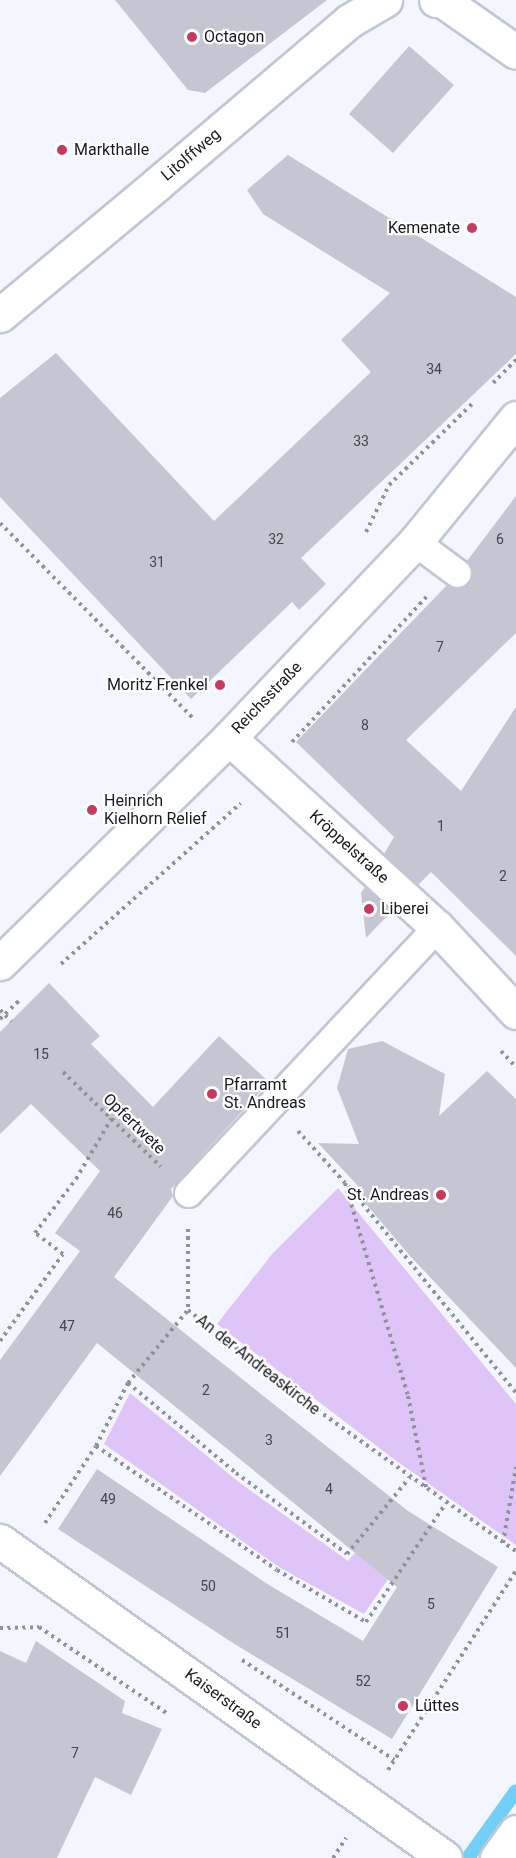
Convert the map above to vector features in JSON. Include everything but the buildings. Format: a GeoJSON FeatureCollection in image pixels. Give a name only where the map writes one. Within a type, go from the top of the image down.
{"type":"FeatureCollection","features":[{"type":"Feature","properties":{"kind":"street","name":"Litolffweg"},"geometry":{"type":"LineString","coordinates":[[0,315],[349,21],[385,0]]}},
{"type":"Feature","properties":{"kind":"street"},"geometry":{"type":"LineString","coordinates":[[436,0],[442,0],[516,52]]}},
{"type":"Feature","properties":{"kind":"street","name":"Reichsstraße"},"geometry":{"type":"LineString","coordinates":[[0,963],[229,738],[415,542],[516,418]]}},
{"type":"Feature","properties":{"kind":"street","name":"Kröppelstraße"},"geometry":{"type":"LineString","coordinates":[[229,738],[437,927],[516,1012]]}},
{"type":"Feature","properties":{"kind":"street","name":"Kaiserstraße"},"geometry":{"type":"LineString","coordinates":[[11,1549],[445,1858]]}},
{"type":"Feature","properties":{"kind":"street"},"geometry":{"type":"LineString","coordinates":[[497,1858],[516,1832]]}},
{"type":"Feature","properties":{"kind":"lane"},"geometry":{"type":"LineString","coordinates":[[415,542],[453,570]]}},
{"type":"Feature","properties":{"kind":"lane"},"geometry":{"type":"LineString","coordinates":[[188,1193],[437,927]]}},
{"type":"Feature","properties":{"kind":"path"},"geometry":{"type":"LineString","coordinates":[[490,385],[516,360]]}},
{"type":"Feature","properties":{"kind":"path"},"geometry":{"type":"LineString","coordinates":[[363,538],[388,485],[482,393]]}},
{"type":"Feature","properties":{"kind":"path"},"geometry":{"type":"LineString","coordinates":[[0,523],[192,717],[229,738]]}},
{"type":"Feature","properties":{"kind":"path"},"geometry":{"type":"LineString","coordinates":[[300,749],[291,741],[453,570]]}},
{"type":"Feature","properties":{"kind":"path"},"geometry":{"type":"LineString","coordinates":[[192,717],[200,709]]}},
{"type":"Feature","properties":{"kind":"path"},"geometry":{"type":"LineString","coordinates":[[56,968],[247,798]]}},
{"type":"Feature","properties":{"kind":"path"},"geometry":{"type":"LineString","coordinates":[[0,1019],[30,991]]}},
{"type":"Feature","properties":{"kind":"path"},"geometry":{"type":"LineString","coordinates":[[0,1010],[11,1021]]}},
{"type":"Feature","properties":{"kind":"path","name":"Opfertwete"},"geometry":{"type":"LineString","coordinates":[[63,1072],[188,1193]]}},
{"type":"Feature","properties":{"kind":"path"},"geometry":{"type":"LineString","coordinates":[[273,1104],[345,1183],[516,1394]]}},
{"type":"Feature","properties":{"kind":"path"},"geometry":{"type":"LineString","coordinates":[[0,1341],[63,1254],[35,1233],[76,1179],[112,1118]]}},
{"type":"Feature","properties":{"kind":"path"},"geometry":{"type":"LineString","coordinates":[[345,1183],[408,1395],[426,1488]]}},
{"type":"Feature","properties":{"kind":"path","name":"An der Andreaskirche"},"geometry":{"type":"LineString","coordinates":[[188,1193],[188,1310],[410,1478],[516,1551]]}},
{"type":"Feature","properties":{"kind":"path"},"geometry":{"type":"LineString","coordinates":[[11,1549],[96,1446],[128,1383],[188,1310]]}},
{"type":"Feature","properties":{"kind":"path"},"geometry":{"type":"LineString","coordinates":[[128,1383],[236,1473],[347,1554],[410,1478]]}},
{"type":"Feature","properties":{"kind":"path"},"geometry":{"type":"LineString","coordinates":[[96,1446],[277,1570],[366,1622],[446,1503]]}},
{"type":"Feature","properties":{"kind":"path"},"geometry":{"type":"LineString","coordinates":[[503,1543],[516,1467]]}},
{"type":"Feature","properties":{"kind":"path"},"geometry":{"type":"LineString","coordinates":[[367,1803],[516,1571]]}},
{"type":"Feature","properties":{"kind":"path"},"geometry":{"type":"LineString","coordinates":[[0,1628],[39,1627],[178,1721]]}},
{"type":"Feature","properties":{"kind":"path"},"geometry":{"type":"LineString","coordinates":[[333,1858],[348,1835],[338,1828]]}},
{"type":"Feature","properties":{"kind":"shaded area"},"geometry":{"type":"Polygon","coordinates":[[[338,1188],[516,1404],[516,1545],[395,1460],[217,1324],[273,1253],[338,1188]]]}},
{"type":"Feature","properties":{"kind":"shaded area"},"geometry":{"type":"Polygon","coordinates":[[[130,1393],[240,1483],[348,1561],[372,1533],[404,1556],[364,1614],[279,1567],[104,1444],[130,1393]]]}},
{"type":"Feature","properties":{"kind":"waterway"},"geometry":{"type":"LineString","coordinates":[[468,1858],[516,1791]]}},
{"type":"Feature","properties":{"kind":"place","name":"Octagon"},"geometry":{"type":"Point","coordinates":[192,37]}},
{"type":"Feature","properties":{"kind":"place","name":"Markthalle"},"geometry":{"type":"Point","coordinates":[62,150]}},
{"type":"Feature","properties":{"kind":"place","name":"Kemenate"},"geometry":{"type":"Point","coordinates":[472,228]}},
{"type":"Feature","properties":{"kind":"place","name":"Moritz Frenkel"},"geometry":{"type":"Point","coordinates":[220,685]}},
{"type":"Feature","properties":{"kind":"place","name":"Heinrich Kielhorn Relief"},"geometry":{"type":"Point","coordinates":[92,810]}},
{"type":"Feature","properties":{"kind":"place","name":"Liberei"},"geometry":{"type":"Point","coordinates":[369,909]}},
{"type":"Feature","properties":{"kind":"place","name":"Pfarramt St. Andreas"},"geometry":{"type":"Point","coordinates":[212,1094]}},
{"type":"Feature","properties":{"kind":"place","name":"St. Andreas"},"geometry":{"type":"Point","coordinates":[441,1195]}},
{"type":"Feature","properties":{"kind":"place","name":"Lüttes"},"geometry":{"type":"Point","coordinates":[403,1706]}}]}
